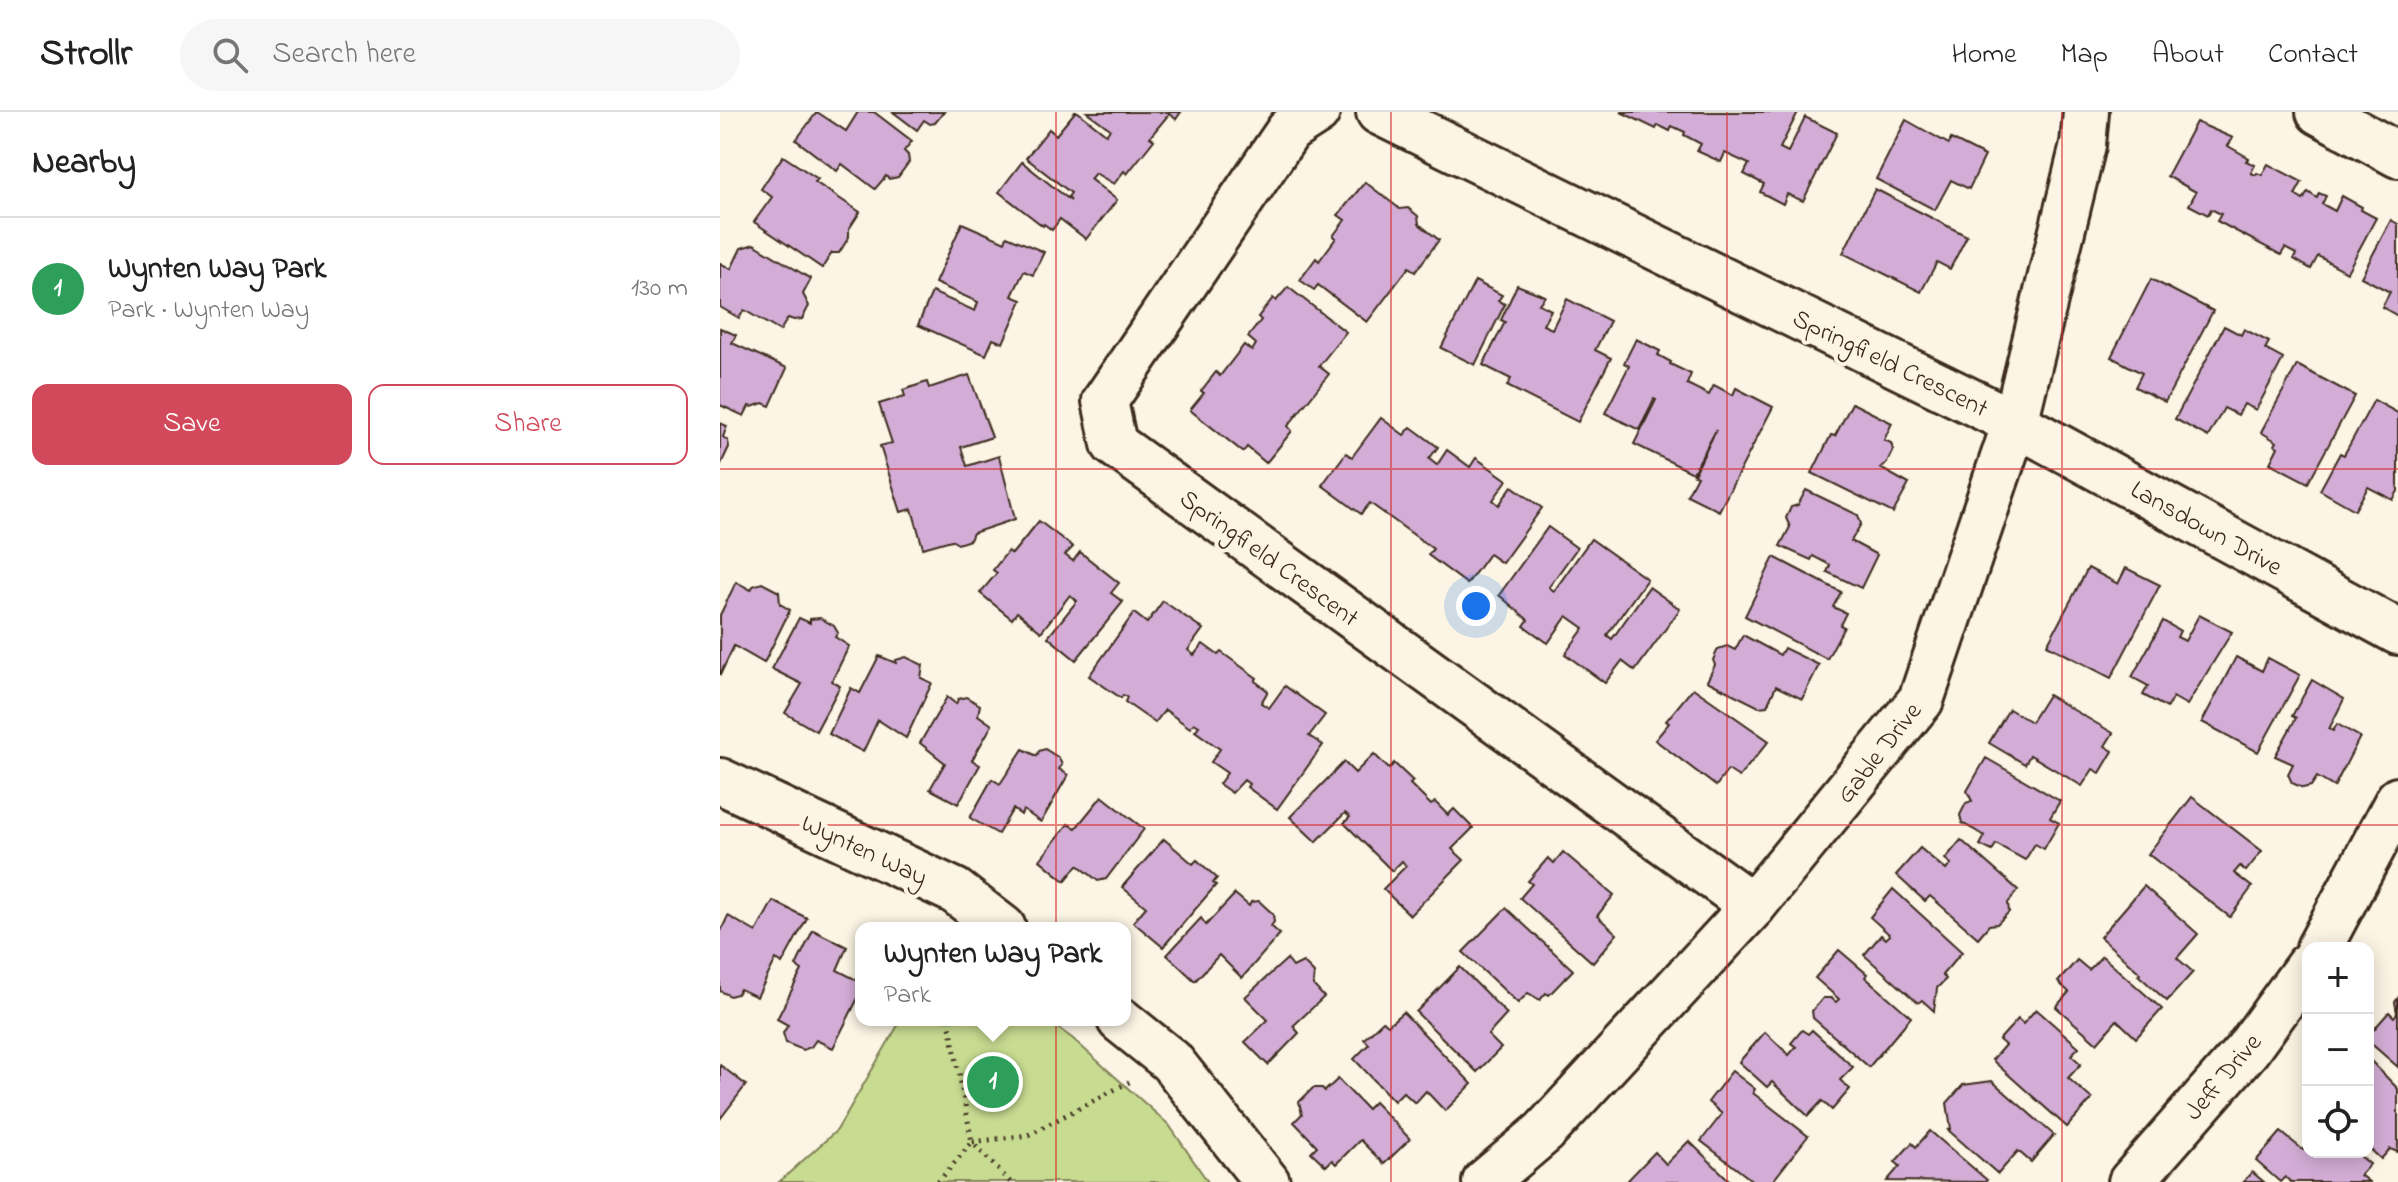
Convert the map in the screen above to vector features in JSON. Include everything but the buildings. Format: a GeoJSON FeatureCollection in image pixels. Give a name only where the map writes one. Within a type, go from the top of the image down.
{"type":"FeatureCollection","features":[{"type":"Feature","properties":{"kind":"street","name":"Springfield Crescent"},"geometry":{"type":"LineString","coordinates":[[1317,112],[1289,130],[1105,401],[1114,444],[1753,906]]}},
{"type":"Feature","properties":{"kind":"street","name":"Springfield Crescent"},"geometry":{"type":"LineString","coordinates":[[1379,112],[2015,423]]}},
{"type":"Feature","properties":{"kind":"street","name":"Gable Drive"},"geometry":{"type":"LineString","coordinates":[[1485,1182],[1544,1132],[1753,906],[1921,700],[2015,423],[2083,145],[2086,112]]}},
{"type":"Feature","properties":{"kind":"street"},"geometry":{"type":"LineString","coordinates":[[2319,112],[2398,155]]}},
{"type":"Feature","properties":{"kind":"street","name":"Lansdown Drive"},"geometry":{"type":"LineString","coordinates":[[2015,423],[2398,632]]}},
{"type":"Feature","properties":{"kind":"street","name":"Wynten Way"},"geometry":{"type":"LineString","coordinates":[[721,784],[955,891],[995,922]]}},
{"type":"Feature","properties":{"kind":"street"},"geometry":{"type":"LineString","coordinates":[[2322,942],[2398,800]]}},
{"type":"Feature","properties":{"kind":"street","name":"Jeff Drive"},"geometry":{"type":"LineString","coordinates":[[2131,1182],[2247,1050],[2302,974]]}},
{"type":"Feature","properties":{"kind":"street"},"geometry":{"type":"LineString","coordinates":[[1127,1026],[1171,1061],[1267,1182]]}},
{"type":"Feature","properties":{"kind":"path"},"geometry":{"type":"LineString","coordinates":[[950,1026],[972,1142],[1010,1182]]}},
{"type":"Feature","properties":{"kind":"path"},"geometry":{"type":"LineString","coordinates":[[938,1182],[972,1142],[1028,1135],[1171,1061]]}},
{"type":"Feature","properties":{"kind":"green space"},"geometry":{"type":"Polygon","coordinates":[[[898,1026],[1055,1026],[1169,1125],[1208,1182],[779,1182],[837,1130],[898,1026]]]}},
{"type":"Feature","properties":{"kind":"place","name":"Wynten Way Park"},"geometry":{"type":"Point","coordinates":[993,1082]}}]}
